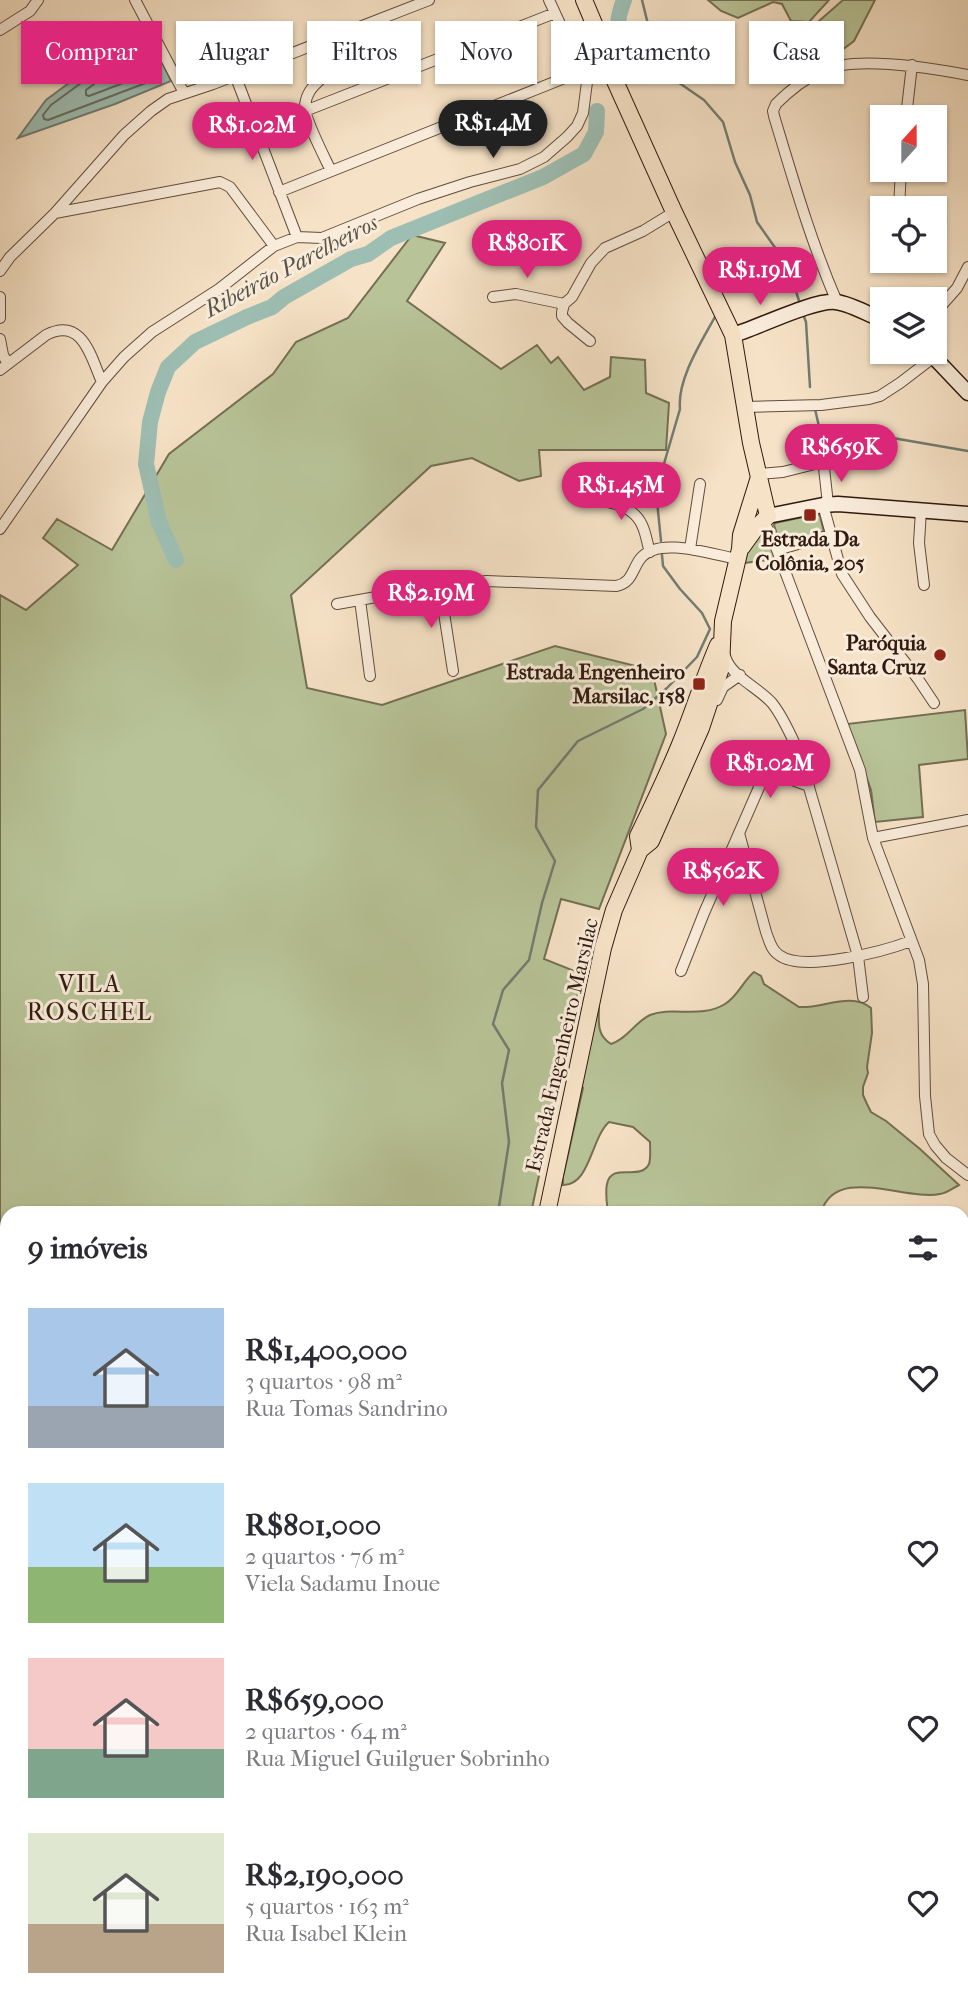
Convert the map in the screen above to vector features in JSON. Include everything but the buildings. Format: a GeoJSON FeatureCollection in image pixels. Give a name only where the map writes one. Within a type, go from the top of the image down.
{"type":"FeatureCollection","features":[{"type":"Feature","properties":{"kind":"main road"},"geometry":{"type":"LineString","coordinates":[[574,0],[583,21]]}},
{"type":"Feature","properties":{"kind":"main road"},"geometry":{"type":"LineString","coordinates":[[584,0],[593,21]]}},
{"type":"Feature","properties":{"kind":"main road"},"geometry":{"type":"LineString","coordinates":[[617,84],[733,335],[766,519],[825,505],[968,514]]}},
{"type":"Feature","properties":{"kind":"main road"},"geometry":{"type":"LineString","coordinates":[[733,335],[829,302],[837,302],[870,315]]}},
{"type":"Feature","properties":{"kind":"main road"},"geometry":{"type":"LineString","coordinates":[[940,364],[968,393]]}},
{"type":"Feature","properties":{"kind":"main road","name":"Estrada Engenheiro Marsilac"},"geometry":{"type":"LineString","coordinates":[[548,1206],[603,948],[614,910],[638,854],[651,841],[701,728],[720,677],[723,621],[746,517],[758,479]]}},
{"type":"Feature","properties":{"kind":"main road","name":"Estrada Engenheiro Marsilac"},"geometry":{"type":"LineString","coordinates":[[738,554],[755,529],[766,519]]}},
{"type":"Feature","properties":{"kind":"street"},"geometry":{"type":"LineString","coordinates":[[0,30],[30,10],[38,0]]}},
{"type":"Feature","properties":{"kind":"street"},"geometry":{"type":"LineString","coordinates":[[135,0],[184,93]]}},
{"type":"Feature","properties":{"kind":"street"},"geometry":{"type":"LineString","coordinates":[[374,21],[429,0]]}},
{"type":"Feature","properties":{"kind":"street"},"geometry":{"type":"LineString","coordinates":[[549,0],[559,21]]}},
{"type":"Feature","properties":{"kind":"street"},"geometry":{"type":"LineString","coordinates":[[305,111],[555,13]]}},
{"type":"Feature","properties":{"kind":"street"},"geometry":{"type":"LineString","coordinates":[[837,302],[808,227],[774,116],[774,107],[779,100],[828,68],[850,65],[912,65],[968,75]]}},
{"type":"Feature","properties":{"kind":"street"},"geometry":{"type":"LineString","coordinates":[[907,105],[912,65]]}},
{"type":"Feature","properties":{"kind":"street"},"geometry":{"type":"LineString","coordinates":[[279,192],[551,83]]}},
{"type":"Feature","properties":{"kind":"street"},"geometry":{"type":"LineString","coordinates":[[0,271],[124,135],[150,111],[168,99],[210,84]]}},
{"type":"Feature","properties":{"kind":"street"},"geometry":{"type":"LineString","coordinates":[[238,84],[297,237]]}},
{"type":"Feature","properties":{"kind":"street"},"geometry":{"type":"LineString","coordinates":[[317,84],[308,96],[305,111],[331,171]]}},
{"type":"Feature","properties":{"kind":"street"},"geometry":{"type":"LineString","coordinates":[[0,529],[103,382],[124,357],[152,332],[219,289],[274,246],[297,237],[322,238],[418,199],[520,169],[544,157],[577,127],[586,101],[587,84]]}},
{"type":"Feature","properties":{"kind":"street"},"geometry":{"type":"LineString","coordinates":[[55,213],[220,182],[230,187],[274,246]]}},
{"type":"Feature","properties":{"kind":"street"},"geometry":{"type":"LineString","coordinates":[[590,341],[564,319],[562,312],[564,304],[572,297],[591,262],[605,248],[643,231],[674,212]]}},
{"type":"Feature","properties":{"kind":"street"},"geometry":{"type":"LineString","coordinates":[[947,299],[957,288],[968,267]]}},
{"type":"Feature","properties":{"kind":"street"},"geometry":{"type":"LineString","coordinates":[[493,297],[516,294],[564,304]]}},
{"type":"Feature","properties":{"kind":"street"},"geometry":{"type":"LineString","coordinates":[[0,297],[0,317]]}},
{"type":"Feature","properties":{"kind":"street"},"geometry":{"type":"LineString","coordinates":[[4,367],[46,335],[55,331],[70,332],[86,343],[103,382]]}},
{"type":"Feature","properties":{"kind":"street"},"geometry":{"type":"LineString","coordinates":[[0,339],[4,367]]}},
{"type":"Feature","properties":{"kind":"street"},"geometry":{"type":"LineString","coordinates":[[745,407],[821,405],[880,396],[921,364]]}},
{"type":"Feature","properties":{"kind":"street"},"geometry":{"type":"LineString","coordinates":[[758,479],[820,463],[824,468],[825,505],[830,535],[842,574],[933,703]]}},
{"type":"Feature","properties":{"kind":"street"},"geometry":{"type":"LineString","coordinates":[[691,549],[700,484]]}},
{"type":"Feature","properties":{"kind":"street"},"geometry":{"type":"LineString","coordinates":[[584,500],[616,503],[632,512],[642,523],[650,552]]}},
{"type":"Feature","properties":{"kind":"street"},"geometry":{"type":"LineString","coordinates":[[920,510],[919,543],[924,585]]}},
{"type":"Feature","properties":{"kind":"street"},"geometry":{"type":"LineString","coordinates":[[766,519],[860,771],[873,838],[919,960],[923,984],[925,1096],[929,1134],[934,1145],[946,1158],[968,1175]]}},
{"type":"Feature","properties":{"kind":"street"},"geometry":{"type":"LineString","coordinates":[[777,550],[830,535]]}},
{"type":"Feature","properties":{"kind":"street"},"geometry":{"type":"LineString","coordinates":[[337,604],[443,586],[502,580],[616,586],[629,580],[641,558],[663,548],[738,554]]}},
{"type":"Feature","properties":{"kind":"street"},"geometry":{"type":"LineString","coordinates":[[443,586],[444,613],[453,671]]}},
{"type":"Feature","properties":{"kind":"street"},"geometry":{"type":"LineString","coordinates":[[360,600],[370,676]]}},
{"type":"Feature","properties":{"kind":"street"},"geometry":{"type":"LineString","coordinates":[[720,677],[763,694],[786,725],[799,753],[858,957],[863,997]]}},
{"type":"Feature","properties":{"kind":"street"},"geometry":{"type":"LineString","coordinates":[[681,971],[761,782],[768,773],[781,774],[809,786]]}},
{"type":"Feature","properties":{"kind":"street"},"geometry":{"type":"LineString","coordinates":[[873,838],[968,820]]}},
{"type":"Feature","properties":{"kind":"street"},"geometry":{"type":"LineString","coordinates":[[739,833],[766,932],[775,953],[789,960],[802,961],[858,957],[911,941]]}},
{"type":"Feature","properties":{"kind":"green space"},"geometry":{"type":"Polygon","coordinates":[[[708,0],[829,0],[810,21],[791,21],[782,4],[773,2],[738,18],[721,11],[708,0]]]}},
{"type":"Feature","properties":{"kind":"green space"},"geometry":{"type":"Polygon","coordinates":[[[843,0],[875,0],[854,41],[844,48],[844,21],[819,21],[843,0]]]}},
{"type":"Feature","properties":{"kind":"green space"},"geometry":{"type":"Polygon","coordinates":[[[412,235],[445,243],[407,301],[501,369],[537,345],[551,363],[558,357],[584,390],[610,377],[611,357],[645,360],[646,393],[669,403],[666,450],[539,450],[541,476],[519,481],[472,458],[431,466],[291,595],[307,688],[382,705],[555,646],[652,670],[666,734],[599,909],[561,899],[544,959],[582,974],[532,1206],[0,1206],[0,595],[26,610],[78,565],[43,538],[57,519],[112,550],[169,454],[273,374],[296,342],[348,318],[412,235]]]}},
{"type":"Feature","properties":{"kind":"green space"},"geometry":{"type":"Polygon","coordinates":[[[817,514],[824,532],[780,544],[775,523],[817,514]]]}},
{"type":"Feature","properties":{"kind":"green space"},"geometry":{"type":"Polygon","coordinates":[[[765,528],[775,559],[744,563],[748,545],[765,528]]]}},
{"type":"Feature","properties":{"kind":"green space"},"geometry":{"type":"Polygon","coordinates":[[[965,710],[968,759],[919,765],[923,817],[875,822],[871,790],[847,724],[965,710]]]}},
{"type":"Feature","properties":{"kind":"green space"},"geometry":{"type":"Polygon","coordinates":[[[754,972],[761,976],[764,984],[799,1007],[855,1001],[871,1008],[872,1033],[868,1073],[863,1087],[867,1104],[871,1112],[920,1149],[959,1185],[943,1193],[925,1195],[856,1187],[841,1190],[829,1198],[825,1206],[607,1206],[606,1191],[610,1177],[620,1172],[645,1169],[649,1164],[650,1153],[650,1142],[633,1127],[609,1122],[598,1139],[585,1170],[572,1183],[563,1185],[583,1088],[579,1081],[593,1011],[599,1006],[601,1032],[611,1044],[650,1015],[706,1011],[725,1004],[754,972]]]}},
{"type":"Feature","properties":{"kind":"water"},"geometry":{"type":"Polygon","coordinates":[[[162,62],[171,81],[18,138],[46,100],[68,84],[162,84],[162,62]]]}},
{"type":"Feature","properties":{"kind":"waterway","name":"Ribeirão Parelheiros"},"geometry":{"type":"LineString","coordinates":[[619,21],[624,0]]}},
{"type":"Feature","properties":{"kind":"waterway"},"geometry":{"type":"LineString","coordinates":[[642,0],[659,69],[704,100],[723,122],[757,222],[788,266],[800,304]]}},
{"type":"Feature","properties":{"kind":"waterway","name":"Ribeirão Parelheiros"},"geometry":{"type":"LineString","coordinates":[[176,560],[159,522],[146,464],[150,422],[168,367],[195,342],[272,307],[284,297],[351,259],[368,254],[391,238],[543,177],[584,154],[596,132],[597,111]]}},
{"type":"Feature","properties":{"kind":"waterway"},"geometry":{"type":"LineString","coordinates":[[803,314],[806,322],[810,387]]}},
{"type":"Feature","properties":{"kind":"waterway"},"geometry":{"type":"LineString","coordinates":[[661,541],[656,491],[680,409],[686,373],[716,315]]}},
{"type":"Feature","properties":{"kind":"waterway"},"geometry":{"type":"LineString","coordinates":[[815,409],[823,444],[887,437],[968,451]]}},
{"type":"Feature","properties":{"kind":"waterway"},"geometry":{"type":"LineString","coordinates":[[499,1206],[509,1142],[502,1083],[509,1050],[493,1024],[503,990],[529,960],[555,861],[536,827],[538,790],[578,741],[643,709],[667,688],[697,657],[710,629],[702,613],[663,566],[662,555]]}},
{"type":"Feature","properties":{"kind":"place","name":"Estrada Da Colônia, 205"},"geometry":{"type":"Point","coordinates":[810,515]}},
{"type":"Feature","properties":{"kind":"place","name":"Paróquia Santa Cruz"},"geometry":{"type":"Point","coordinates":[940,655]}},
{"type":"Feature","properties":{"kind":"place","name":"Estrada Engenheiro Marsilac, 158"},"geometry":{"type":"Point","coordinates":[699,684]}},
{"type":"Feature","properties":{"kind":"district","name":"VILA ROSCHEL"},"geometry":{"type":"Point","coordinates":[90,998]}}]}
